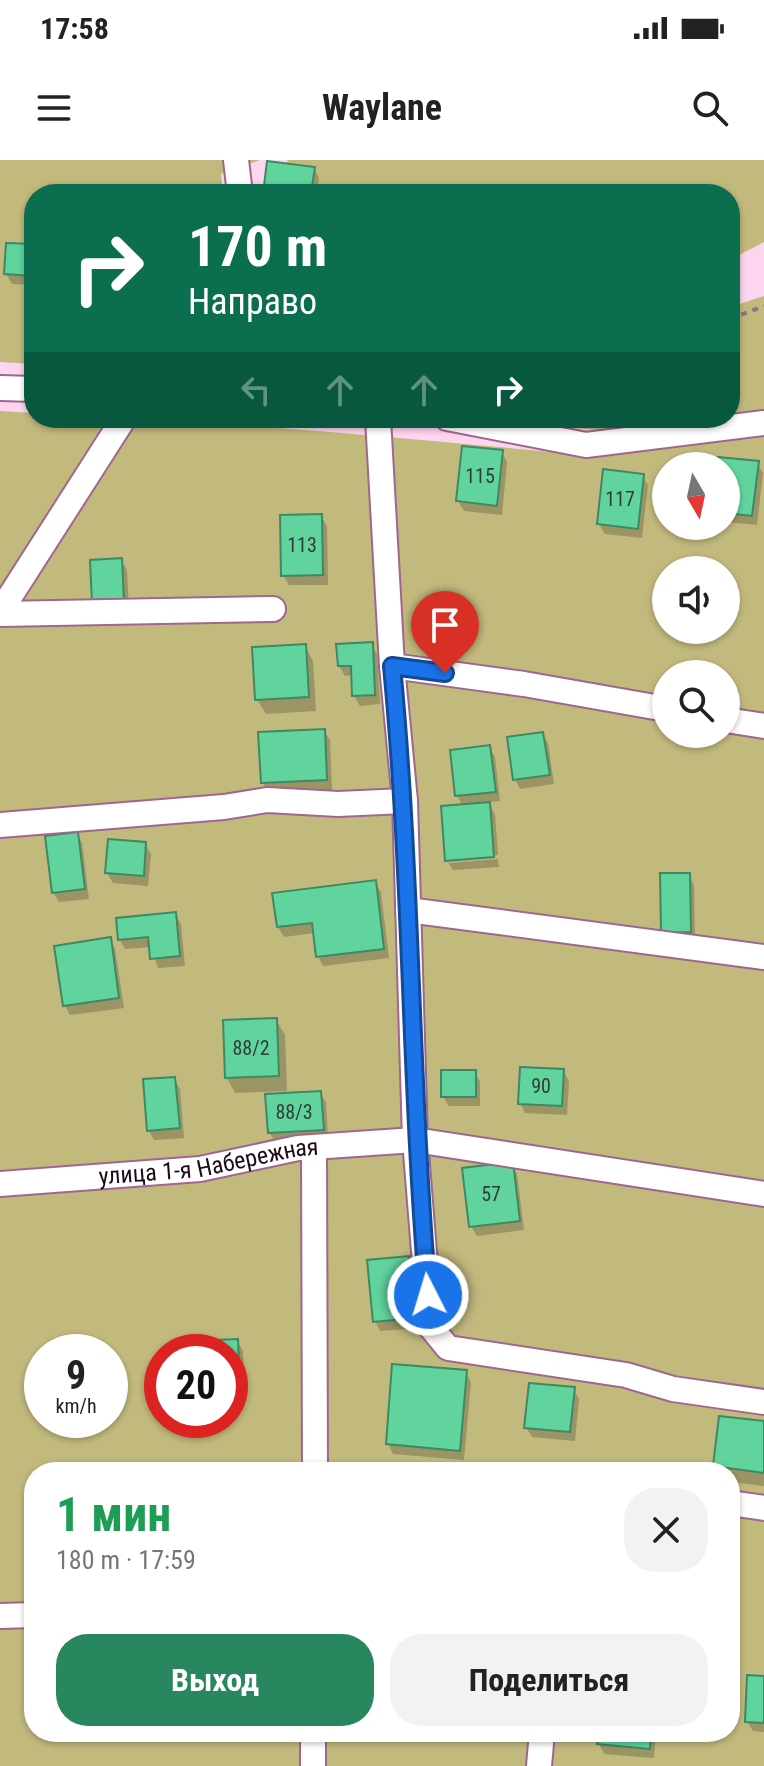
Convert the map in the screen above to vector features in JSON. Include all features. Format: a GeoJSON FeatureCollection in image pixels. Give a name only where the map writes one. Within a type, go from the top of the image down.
{"type":"FeatureCollection","features":[{"type":"Feature","properties":{"kind":"street"},"geometry":{"type":"LineString","coordinates":[[236,160],[239,184]]}},
{"type":"Feature","properties":{"kind":"street"},"geometry":{"type":"LineString","coordinates":[[0,388],[24,389]]}},
{"type":"Feature","properties":{"kind":"street"},"geometry":{"type":"LineString","coordinates":[[740,426],[764,423]]}},
{"type":"Feature","properties":{"kind":"street"},"geometry":{"type":"LineString","coordinates":[[0,613],[118,428]]}},
{"type":"Feature","properties":{"kind":"street"},"geometry":{"type":"LineString","coordinates":[[379,428],[392,666],[405,801],[415,1140],[430,1326],[448,1348],[626,1375],[673,1389],[764,1402]]}},
{"type":"Feature","properties":{"kind":"street"},"geometry":{"type":"LineString","coordinates":[[498,428],[586,445],[724,428]]}},
{"type":"Feature","properties":{"kind":"street"},"geometry":{"type":"LineString","coordinates":[[0,613],[273,609]]}},
{"type":"Feature","properties":{"kind":"street"},"geometry":{"type":"LineString","coordinates":[[392,666],[524,684],[652,707]]}},
{"type":"Feature","properties":{"kind":"street"},"geometry":{"type":"LineString","coordinates":[[740,722],[764,726]]}},
{"type":"Feature","properties":{"kind":"street"},"geometry":{"type":"LineString","coordinates":[[0,825],[224,807],[267,800],[338,804],[405,801]]}},
{"type":"Feature","properties":{"kind":"street"},"geometry":{"type":"LineString","coordinates":[[408,910],[764,957]]}},
{"type":"Feature","properties":{"kind":"street","name":"улица 1-я Набережная"},"geometry":{"type":"LineString","coordinates":[[0,1184],[200,1169],[298,1148],[348,1142],[415,1140],[764,1194]]}},
{"type":"Feature","properties":{"kind":"street"},"geometry":{"type":"LineString","coordinates":[[314,1148],[315,1462]]}},
{"type":"Feature","properties":{"kind":"street"},"geometry":{"type":"LineString","coordinates":[[740,1504],[764,1508]]}},
{"type":"Feature","properties":{"kind":"street"},"geometry":{"type":"LineString","coordinates":[[0,1616],[24,1615]]}},
{"type":"Feature","properties":{"kind":"street"},"geometry":{"type":"LineString","coordinates":[[313,1742],[313,1766]]}},
{"type":"Feature","properties":{"kind":"street"},"geometry":{"type":"LineString","coordinates":[[539,1766],[541,1742]]}},
{"type":"Feature","properties":{"kind":"path"},"geometry":{"type":"LineString","coordinates":[[740,315],[764,306]]}},
{"type":"Feature","properties":{"kind":"shaded area"},"geometry":{"type":"Polygon","coordinates":[[[0,160],[260,160],[221,174],[222,184],[24,184],[24,363],[0,362],[0,160]]]}},
{"type":"Feature","properties":{"kind":"shaded area"},"geometry":{"type":"Polygon","coordinates":[[[288,160],[764,160],[764,242],[740,255],[740,184],[275,184],[288,160]]]}},
{"type":"Feature","properties":{"kind":"shaded area"},"geometry":{"type":"Polygon","coordinates":[[[764,296],[764,1766],[0,1766],[0,411],[24,412],[24,428],[273,428],[563,453],[586,445],[657,435],[575,428],[740,428],[740,304],[764,296]]]}},
{"type":"Feature","properties":{"kind":"building"},"geometry":{"type":"Polygon","coordinates":[[[267,161],[315,167],[312,184],[264,184],[267,161]]]}},
{"type":"Feature","properties":{"kind":"building"},"geometry":{"type":"Polygon","coordinates":[[[6,243],[24,244],[24,275],[4,274],[6,243]]]}},
{"type":"Feature","properties":{"kind":"building"},"geometry":{"type":"Polygon","coordinates":[[[462,446],[503,450],[497,506],[456,501],[462,446]]]}},
{"type":"Feature","properties":{"kind":"building"},"geometry":{"type":"Polygon","coordinates":[[[740,459],[759,461],[752,516],[740,515],[740,459]]]}},
{"type":"Feature","properties":{"kind":"building"},"geometry":{"type":"Polygon","coordinates":[[[603,469],[644,474],[638,529],[597,524],[603,469]]]}},
{"type":"Feature","properties":{"kind":"building"},"geometry":{"type":"Polygon","coordinates":[[[322,514],[323,575],[281,576],[280,515],[322,514]]]}},
{"type":"Feature","properties":{"kind":"building"},"geometry":{"type":"Polygon","coordinates":[[[122,558],[124,601],[92,603],[90,560],[122,558]]]}},
{"type":"Feature","properties":{"kind":"building"},"geometry":{"type":"Polygon","coordinates":[[[373,642],[375,695],[352,696],[351,666],[338,666],[336,644],[373,642]]]}},
{"type":"Feature","properties":{"kind":"building"},"geometry":{"type":"Polygon","coordinates":[[[306,644],[309,697],[255,700],[252,647],[306,644]]]}},
{"type":"Feature","properties":{"kind":"building"},"geometry":{"type":"Polygon","coordinates":[[[325,729],[327,780],[261,783],[258,732],[325,729]]]}},
{"type":"Feature","properties":{"kind":"building"},"geometry":{"type":"Polygon","coordinates":[[[543,732],[550,775],[513,780],[507,737],[543,732]]]}},
{"type":"Feature","properties":{"kind":"building"},"geometry":{"type":"Polygon","coordinates":[[[490,745],[496,792],[455,796],[450,750],[490,745]]]}},
{"type":"Feature","properties":{"kind":"building"},"geometry":{"type":"Polygon","coordinates":[[[490,802],[494,857],[445,861],[441,806],[490,802]]]}},
{"type":"Feature","properties":{"kind":"building"},"geometry":{"type":"Polygon","coordinates":[[[78,832],[85,889],[52,893],[45,836],[78,832]]]}},
{"type":"Feature","properties":{"kind":"building"},"geometry":{"type":"Polygon","coordinates":[[[108,839],[146,842],[144,876],[105,873],[108,839]]]}},
{"type":"Feature","properties":{"kind":"building"},"geometry":{"type":"Polygon","coordinates":[[[660,873],[690,873],[691,932],[661,933],[660,873]]]}},
{"type":"Feature","properties":{"kind":"building"},"geometry":{"type":"Polygon","coordinates":[[[376,880],[384,949],[316,957],[312,923],[277,927],[272,893],[376,880]]]}},
{"type":"Feature","properties":{"kind":"building"},"geometry":{"type":"Polygon","coordinates":[[[176,912],[180,956],[150,959],[148,937],[118,940],[116,918],[176,912]]]}},
{"type":"Feature","properties":{"kind":"building"},"geometry":{"type":"Polygon","coordinates":[[[111,937],[119,998],[63,1006],[54,946],[111,937]]]}},
{"type":"Feature","properties":{"kind":"building"},"geometry":{"type":"Polygon","coordinates":[[[277,1018],[279,1076],[225,1078],[223,1020],[277,1018]]]}},
{"type":"Feature","properties":{"kind":"building"},"geometry":{"type":"Polygon","coordinates":[[[520,1067],[564,1069],[562,1106],[518,1104],[520,1067]]]}},
{"type":"Feature","properties":{"kind":"building"},"geometry":{"type":"Polygon","coordinates":[[[441,1070],[476,1070],[476,1097],[441,1097],[441,1070]]]}},
{"type":"Feature","properties":{"kind":"building"},"geometry":{"type":"Polygon","coordinates":[[[175,1077],[180,1128],[147,1131],[143,1079],[175,1077]]]}},
{"type":"Feature","properties":{"kind":"building"},"geometry":{"type":"Polygon","coordinates":[[[321,1091],[324,1130],[268,1133],[265,1094],[321,1091]]]}},
{"type":"Feature","properties":{"kind":"building"},"geometry":{"type":"Polygon","coordinates":[[[513,1162],[520,1221],[469,1227],[462,1168],[513,1162]]]}},
{"type":"Feature","properties":{"kind":"building"},"geometry":{"type":"Polygon","coordinates":[[[409,1256],[415,1318],[373,1322],[367,1260],[409,1256]]]}},
{"type":"Feature","properties":{"kind":"building"},"geometry":{"type":"Polygon","coordinates":[[[392,1364],[467,1370],[460,1451],[386,1444],[392,1364]]]}},
{"type":"Feature","properties":{"kind":"building"},"geometry":{"type":"Polygon","coordinates":[[[529,1383],[575,1387],[570,1432],[524,1428],[529,1383]]]}},
{"type":"Feature","properties":{"kind":"building"},"geometry":{"type":"Polygon","coordinates":[[[719,1416],[764,1421],[764,1473],[740,1470],[740,1462],[713,1462],[719,1416]]]}},
{"type":"Feature","properties":{"kind":"building"},"geometry":{"type":"Polygon","coordinates":[[[747,1675],[764,1676],[764,1723],[745,1722],[747,1675]]]}},
{"type":"Feature","properties":{"kind":"building"},"geometry":{"type":"Polygon","coordinates":[[[597,1742],[650,1742],[650,1749],[597,1742]]]}},
{"type":"Feature","properties":{"kind":"route"},"geometry":{"type":"LineString","coordinates":[[428,1295],[415,1140],[405,801],[392,666],[445,673]]}}]}
